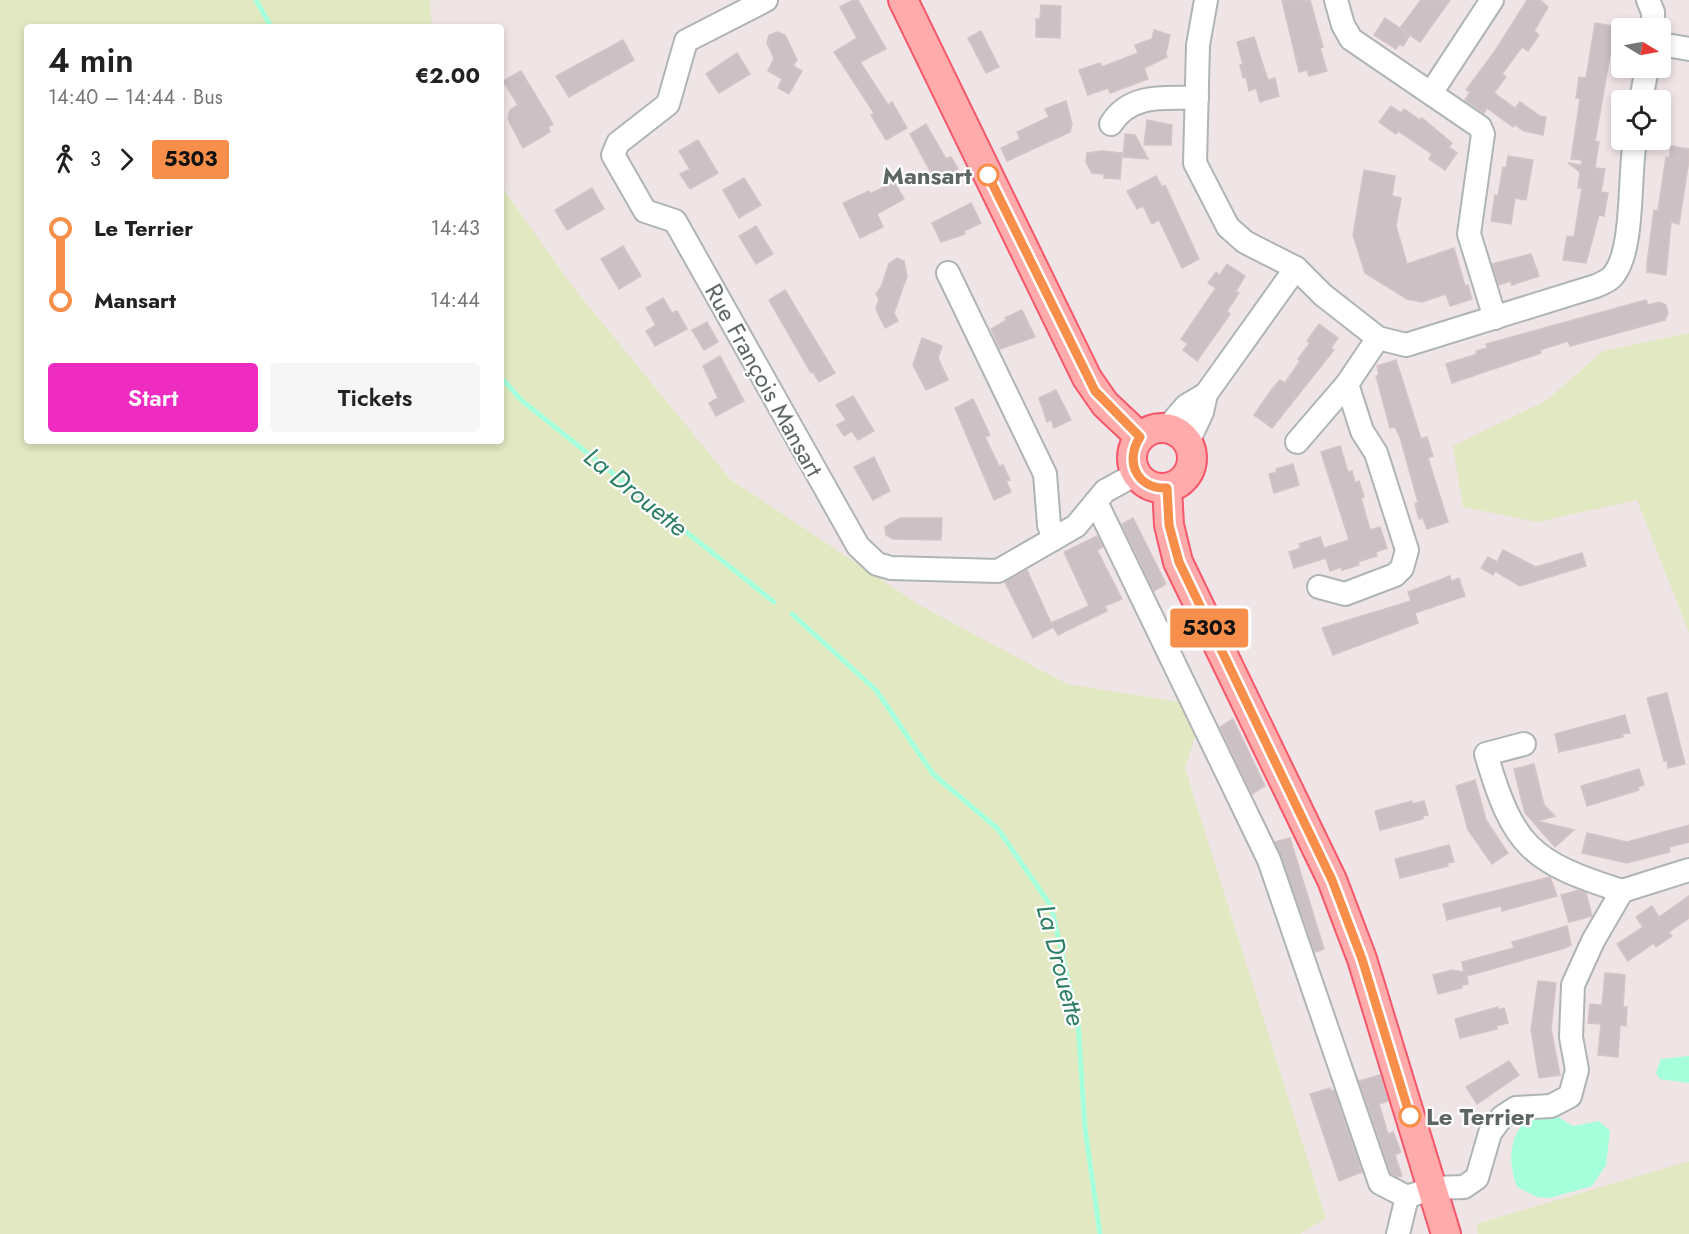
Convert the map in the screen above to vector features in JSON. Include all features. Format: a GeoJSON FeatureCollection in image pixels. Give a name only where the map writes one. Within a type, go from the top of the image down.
{"type":"FeatureCollection","features":[{"type":"Feature","properties":{"kind":"main road"},"geometry":{"type":"LineString","coordinates":[[903,0],[1087,378],[1105,404],[1140,437]]}},
{"type":"Feature","properties":{"kind":"main road"},"geometry":{"type":"LineString","coordinates":[[1148,431],[1178,435],[1192,451],[1190,471],[1185,479],[1167,488],[1150,486],[1137,474],[1132,455],[1140,437],[1148,431]]}},
{"type":"Feature","properties":{"kind":"main road"},"geometry":{"type":"LineString","coordinates":[[1167,488],[1169,525],[1179,562],[1332,880],[1362,959],[1420,1193],[1446,1234]]}},
{"type":"Feature","properties":{"kind":"street","name":"Rue François Mansart"},"geometry":{"type":"LineString","coordinates":[[766,0],[686,41],[668,104],[618,143],[613,155],[645,211],[675,221],[858,546],[877,564],[891,568],[999,571],[1076,526],[1105,491],[1137,474]]}},
{"type":"Feature","properties":{"kind":"street"},"geometry":{"type":"LineString","coordinates":[[1206,0],[1198,45],[1195,163],[1228,227],[1245,242],[1296,268],[1323,295],[1378,338],[1406,345],[1596,286],[1611,278],[1621,261],[1632,195],[1630,164],[1633,150]]}},
{"type":"Feature","properties":{"kind":"street"},"geometry":{"type":"LineString","coordinates":[[1336,0],[1343,25],[1351,39],[1480,127],[1483,134],[1469,234],[1495,318]]}},
{"type":"Feature","properties":{"kind":"street"},"geometry":{"type":"LineString","coordinates":[[1431,93],[1492,0]]}},
{"type":"Feature","properties":{"kind":"street"},"geometry":{"type":"LineString","coordinates":[[1648,0],[1653,18]]}},
{"type":"Feature","properties":{"kind":"street"},"geometry":{"type":"LineString","coordinates":[[1671,46],[1689,49]]}},
{"type":"Feature","properties":{"kind":"street"},"geometry":{"type":"LineString","coordinates":[[1111,124],[1120,109],[1155,97],[1197,98]]}},
{"type":"Feature","properties":{"kind":"street"},"geometry":{"type":"LineString","coordinates":[[1178,435],[1296,268]]}},
{"type":"Feature","properties":{"kind":"street"},"geometry":{"type":"LineString","coordinates":[[948,273],[1045,474],[1049,525],[1054,539]]}},
{"type":"Feature","properties":{"kind":"street"},"geometry":{"type":"LineString","coordinates":[[1297,442],[1347,384],[1378,338]]}},
{"type":"Feature","properties":{"kind":"street"},"geometry":{"type":"LineString","coordinates":[[1319,587],[1345,594],[1395,575],[1402,568],[1407,550],[1376,453],[1362,431],[1347,384]]}},
{"type":"Feature","properties":{"kind":"street"},"geometry":{"type":"LineString","coordinates":[[1096,502],[1269,860],[1380,1183],[1420,1193],[1464,1187],[1477,1178],[1490,1133],[1502,1117],[1516,1108],[1551,1106],[1570,1096],[1577,1070],[1571,1037],[1574,985],[1593,941],[1622,891]]}},
{"type":"Feature","properties":{"kind":"street"},"geometry":{"type":"LineString","coordinates":[[1524,744],[1486,754],[1507,818],[1523,842],[1550,862],[1579,877],[1622,891],[1689,870]]}},
{"type":"Feature","properties":{"kind":"street"},"geometry":{"type":"LineString","coordinates":[[1398,1234],[1420,1193]]}},
{"type":"Feature","properties":{"kind":"shaded area"},"geometry":{"type":"Polygon","coordinates":[[[0,0],[433,0],[430,2],[432,24],[24,24],[24,444],[504,444],[504,190],[573,287],[730,479],[921,606],[1067,684],[1205,706],[1185,768],[1326,1218],[1300,1234],[0,1234],[0,0]]]}},
{"type":"Feature","properties":{"kind":"shaded area"},"geometry":{"type":"Polygon","coordinates":[[[1689,333],[1689,633],[1637,500],[1537,522],[1463,507],[1453,446],[1547,400],[1603,351],[1689,333]]]}},
{"type":"Feature","properties":{"kind":"shaded area"},"geometry":{"type":"Polygon","coordinates":[[[1689,1056],[1689,1083],[1660,1079],[1656,1073],[1661,1059],[1689,1056]]]}},
{"type":"Feature","properties":{"kind":"shaded area"},"geometry":{"type":"Polygon","coordinates":[[[1531,1115],[1555,1115],[1573,1126],[1599,1121],[1610,1131],[1606,1165],[1592,1186],[1550,1198],[1537,1197],[1517,1187],[1512,1167],[1512,1148],[1518,1131],[1531,1115]]]}},
{"type":"Feature","properties":{"kind":"shaded area"},"geometry":{"type":"Polygon","coordinates":[[[1689,1161],[1689,1234],[1478,1234],[1476,1224],[1689,1161]]]}},
{"type":"Feature","properties":{"kind":"building"},"geometry":{"type":"Polygon","coordinates":[[[853,0],[858,0],[886,49],[860,62],[888,105],[892,102],[907,128],[886,140],[871,115],[874,113],[834,52],[857,38],[840,7],[853,0]]]}},
{"type":"Feature","properties":{"kind":"building"},"geometry":{"type":"Polygon","coordinates":[[[1282,0],[1310,0],[1327,71],[1309,76],[1307,70],[1299,72],[1282,0]]]}},
{"type":"Feature","properties":{"kind":"building"},"geometry":{"type":"Polygon","coordinates":[[[1421,0],[1450,0],[1420,42],[1400,28],[1421,0]]]}},
{"type":"Feature","properties":{"kind":"building"},"geometry":{"type":"Polygon","coordinates":[[[1527,0],[1540,0],[1548,7],[1534,31],[1539,35],[1528,51],[1522,47],[1502,74],[1506,77],[1494,93],[1515,108],[1520,102],[1540,116],[1546,117],[1543,135],[1524,131],[1515,125],[1513,127],[1487,108],[1484,113],[1465,100],[1470,92],[1466,90],[1495,51],[1527,0]]]}},
{"type":"Feature","properties":{"kind":"building"},"geometry":{"type":"Polygon","coordinates":[[[1041,5],[1061,6],[1060,38],[1036,37],[1036,19],[1040,19],[1041,5]]]}},
{"type":"Feature","properties":{"kind":"building"},"geometry":{"type":"Polygon","coordinates":[[[1385,18],[1410,35],[1403,46],[1399,44],[1396,49],[1374,35],[1385,18]]]}},
{"type":"Feature","properties":{"kind":"building"},"geometry":{"type":"Polygon","coordinates":[[[1595,23],[1611,26],[1611,50],[1595,141],[1599,142],[1595,168],[1605,169],[1601,192],[1608,193],[1604,216],[1599,215],[1586,263],[1563,260],[1567,236],[1574,237],[1582,188],[1578,188],[1580,172],[1568,163],[1581,165],[1582,160],[1571,159],[1580,99],[1576,98],[1579,77],[1586,78],[1595,23]]]}},
{"type":"Feature","properties":{"kind":"building"},"geometry":{"type":"Polygon","coordinates":[[[1154,30],[1170,35],[1167,57],[1144,68],[1148,79],[1110,93],[1108,88],[1088,95],[1079,70],[1100,63],[1102,67],[1138,53],[1135,45],[1152,39],[1154,30]]]}},
{"type":"Feature","properties":{"kind":"building"},"geometry":{"type":"Polygon","coordinates":[[[981,31],[999,67],[986,73],[968,38],[981,31]]]}},
{"type":"Feature","properties":{"kind":"building"},"geometry":{"type":"Polygon","coordinates":[[[777,32],[785,35],[797,60],[793,66],[802,71],[789,94],[778,88],[782,79],[768,71],[774,58],[767,43],[769,35],[777,32]]]}},
{"type":"Feature","properties":{"kind":"building"},"geometry":{"type":"Polygon","coordinates":[[[1254,37],[1268,80],[1275,78],[1279,96],[1260,102],[1256,88],[1249,91],[1246,77],[1243,78],[1240,65],[1243,64],[1237,42],[1254,37]]]}},
{"type":"Feature","properties":{"kind":"building"},"geometry":{"type":"Polygon","coordinates":[[[623,40],[634,60],[569,97],[556,76],[623,40]]]}},
{"type":"Feature","properties":{"kind":"building"},"geometry":{"type":"Polygon","coordinates":[[[737,53],[750,74],[719,93],[706,74],[737,53]]]}},
{"type":"Feature","properties":{"kind":"building"},"geometry":{"type":"Polygon","coordinates":[[[521,71],[553,124],[548,127],[550,132],[523,148],[508,119],[510,110],[518,105],[504,80],[521,71]]]}},
{"type":"Feature","properties":{"kind":"building"},"geometry":{"type":"Polygon","coordinates":[[[1066,101],[1072,124],[1070,132],[1007,161],[1001,148],[1020,139],[1017,132],[1049,117],[1045,109],[1066,101]]]}},
{"type":"Feature","properties":{"kind":"building"},"geometry":{"type":"Polygon","coordinates":[[[1391,106],[1401,113],[1404,109],[1420,120],[1422,118],[1452,143],[1449,147],[1457,153],[1445,170],[1429,159],[1432,154],[1398,131],[1396,134],[1379,122],[1391,106]]]}},
{"type":"Feature","properties":{"kind":"building"},"geometry":{"type":"Polygon","coordinates":[[[1147,120],[1172,125],[1171,145],[1144,145],[1147,120]]]}},
{"type":"Feature","properties":{"kind":"building"},"geometry":{"type":"Polygon","coordinates":[[[926,124],[946,159],[951,157],[958,169],[936,182],[910,134],[926,124]]]}},
{"type":"Feature","properties":{"kind":"building"},"geometry":{"type":"Polygon","coordinates":[[[1125,134],[1135,135],[1148,159],[1123,157],[1125,134]]]}},
{"type":"Feature","properties":{"kind":"building"},"geometry":{"type":"Polygon","coordinates":[[[698,140],[718,173],[690,189],[680,174],[690,169],[679,151],[698,140]]]}},
{"type":"Feature","properties":{"kind":"building"},"geometry":{"type":"Polygon","coordinates":[[[1671,146],[1689,149],[1679,224],[1671,222],[1666,275],[1647,272],[1647,263],[1654,210],[1658,211],[1666,157],[1669,158],[1671,146]]]}},
{"type":"Feature","properties":{"kind":"building"},"geometry":{"type":"Polygon","coordinates":[[[1102,151],[1122,153],[1120,179],[1104,178],[1104,174],[1092,173],[1086,162],[1087,153],[1102,151]]]}},
{"type":"Feature","properties":{"kind":"building"},"geometry":{"type":"Polygon","coordinates":[[[1508,156],[1533,160],[1526,200],[1515,198],[1511,224],[1491,221],[1495,195],[1498,196],[1503,167],[1506,168],[1508,156]]]}},
{"type":"Feature","properties":{"kind":"building"},"geometry":{"type":"Polygon","coordinates":[[[1364,170],[1395,176],[1392,196],[1401,198],[1396,226],[1407,264],[1454,248],[1465,286],[1468,285],[1472,299],[1450,306],[1446,294],[1422,302],[1407,299],[1365,273],[1353,235],[1364,170]]]}},
{"type":"Feature","properties":{"kind":"building"},"geometry":{"type":"Polygon","coordinates":[[[1156,176],[1162,187],[1165,185],[1199,259],[1182,268],[1159,220],[1152,224],[1143,206],[1137,209],[1127,191],[1156,176]]]}},
{"type":"Feature","properties":{"kind":"building"},"geometry":{"type":"Polygon","coordinates":[[[744,178],[761,205],[739,218],[723,190],[744,178]]]}},
{"type":"Feature","properties":{"kind":"building"},"geometry":{"type":"Polygon","coordinates":[[[894,182],[904,199],[877,214],[883,227],[860,238],[843,203],[869,191],[870,194],[894,182]]]}},
{"type":"Feature","properties":{"kind":"building"},"geometry":{"type":"Polygon","coordinates":[[[592,188],[604,209],[567,230],[555,210],[592,188]]]}},
{"type":"Feature","properties":{"kind":"building"},"geometry":{"type":"Polygon","coordinates":[[[971,203],[981,223],[964,231],[965,234],[941,242],[932,223],[971,203]]]}},
{"type":"Feature","properties":{"kind":"building"},"geometry":{"type":"Polygon","coordinates":[[[756,226],[773,254],[756,264],[739,236],[756,226]]]}},
{"type":"Feature","properties":{"kind":"building"},"geometry":{"type":"Polygon","coordinates":[[[623,246],[641,276],[619,289],[601,259],[623,246]]]}},
{"type":"Feature","properties":{"kind":"building"},"geometry":{"type":"Polygon","coordinates":[[[1531,254],[1539,276],[1512,285],[1510,281],[1499,285],[1492,264],[1531,254]]]}},
{"type":"Feature","properties":{"kind":"building"},"geometry":{"type":"Polygon","coordinates":[[[897,258],[904,261],[907,276],[894,313],[898,321],[885,328],[876,309],[879,299],[876,294],[881,287],[889,264],[897,258]]]}},
{"type":"Feature","properties":{"kind":"building"},"geometry":{"type":"Polygon","coordinates":[[[1227,264],[1245,276],[1236,291],[1239,293],[1227,311],[1230,314],[1197,361],[1183,350],[1188,344],[1181,339],[1216,288],[1208,283],[1216,272],[1220,275],[1227,264]]]}},
{"type":"Feature","properties":{"kind":"building"},"geometry":{"type":"Polygon","coordinates":[[[785,290],[835,373],[819,382],[813,372],[811,373],[769,300],[785,290]]]}},
{"type":"Feature","properties":{"kind":"building"},"geometry":{"type":"Polygon","coordinates":[[[663,298],[672,313],[677,311],[687,329],[655,346],[646,331],[656,325],[646,308],[663,298]]]}},
{"type":"Feature","properties":{"kind":"building"},"geometry":{"type":"Polygon","coordinates":[[[1646,300],[1648,305],[1659,302],[1666,305],[1668,313],[1665,320],[1570,346],[1568,341],[1540,350],[1541,353],[1452,383],[1446,364],[1477,354],[1476,351],[1487,348],[1486,344],[1646,300]]]}},
{"type":"Feature","properties":{"kind":"building"},"geometry":{"type":"Polygon","coordinates":[[[1022,310],[1035,337],[1000,349],[991,329],[1007,320],[1005,318],[1022,310]]]}},
{"type":"Feature","properties":{"kind":"building"},"geometry":{"type":"Polygon","coordinates":[[[707,322],[718,342],[704,350],[692,330],[707,322]]]}},
{"type":"Feature","properties":{"kind":"building"},"geometry":{"type":"Polygon","coordinates":[[[1319,324],[1338,338],[1331,348],[1334,350],[1272,428],[1254,415],[1280,380],[1285,383],[1300,361],[1298,359],[1310,343],[1307,341],[1319,324]]]}},
{"type":"Feature","properties":{"kind":"building"},"geometry":{"type":"Polygon","coordinates":[[[922,338],[942,346],[938,358],[948,380],[926,390],[913,365],[922,338]]]}},
{"type":"Feature","properties":{"kind":"building"},"geometry":{"type":"Polygon","coordinates":[[[720,356],[744,401],[716,416],[709,403],[718,398],[703,366],[720,356]]]}},
{"type":"Feature","properties":{"kind":"building"},"geometry":{"type":"Polygon","coordinates":[[[1396,360],[1421,439],[1427,437],[1433,456],[1428,458],[1448,522],[1427,529],[1423,518],[1419,519],[1415,504],[1418,502],[1400,437],[1395,427],[1390,428],[1376,376],[1379,375],[1377,366],[1396,360]]]}},
{"type":"Feature","properties":{"kind":"building"},"geometry":{"type":"Polygon","coordinates":[[[1056,390],[1071,420],[1054,428],[1051,420],[1047,422],[1039,398],[1056,390]]]}},
{"type":"Feature","properties":{"kind":"building"},"geometry":{"type":"Polygon","coordinates":[[[853,396],[874,431],[858,440],[852,431],[844,436],[837,425],[846,420],[836,405],[853,396]]]}},
{"type":"Feature","properties":{"kind":"building"},"geometry":{"type":"Polygon","coordinates":[[[973,399],[990,435],[985,437],[999,466],[1003,465],[1010,480],[1006,481],[1011,492],[994,500],[955,408],[973,399]]]}},
{"type":"Feature","properties":{"kind":"building"},"geometry":{"type":"Polygon","coordinates":[[[1340,446],[1348,472],[1352,471],[1355,483],[1359,481],[1370,530],[1380,527],[1387,548],[1376,552],[1377,556],[1358,562],[1359,565],[1342,570],[1341,567],[1330,571],[1326,558],[1294,568],[1289,552],[1301,548],[1299,544],[1320,537],[1324,548],[1349,540],[1321,452],[1340,446]]]}},
{"type":"Feature","properties":{"kind":"building"},"geometry":{"type":"Polygon","coordinates":[[[874,457],[890,491],[873,500],[854,467],[874,457]]]}},
{"type":"Feature","properties":{"kind":"building"},"geometry":{"type":"Polygon","coordinates":[[[1293,464],[1299,485],[1274,493],[1269,474],[1277,472],[1276,469],[1293,464]]]}},
{"type":"Feature","properties":{"kind":"building"},"geometry":{"type":"Polygon","coordinates":[[[900,518],[942,518],[941,540],[893,539],[886,535],[885,527],[900,518]]]}},
{"type":"Feature","properties":{"kind":"building"},"geometry":{"type":"Polygon","coordinates":[[[1133,518],[1166,584],[1154,591],[1122,524],[1133,518]]]}},
{"type":"Feature","properties":{"kind":"building"},"geometry":{"type":"Polygon","coordinates":[[[1097,536],[1103,547],[1097,550],[1122,599],[1105,606],[1107,611],[1058,635],[1053,627],[1033,638],[1005,582],[1027,570],[1051,623],[1089,606],[1064,552],[1097,536]]]}},
{"type":"Feature","properties":{"kind":"building"},"geometry":{"type":"Polygon","coordinates":[[[1503,550],[1536,567],[1582,553],[1586,566],[1520,586],[1495,571],[1493,575],[1481,568],[1488,557],[1497,562],[1503,550]]]}},
{"type":"Feature","properties":{"kind":"building"},"geometry":{"type":"Polygon","coordinates":[[[1450,576],[1451,581],[1459,578],[1465,596],[1415,613],[1418,623],[1333,655],[1322,628],[1411,601],[1408,592],[1450,576]]]}},
{"type":"Feature","properties":{"kind":"building"},"geometry":{"type":"Polygon","coordinates":[[[1667,693],[1685,764],[1668,768],[1667,761],[1664,761],[1647,698],[1667,693]]]}},
{"type":"Feature","properties":{"kind":"building"},"geometry":{"type":"Polygon","coordinates":[[[1625,715],[1630,733],[1622,734],[1623,737],[1559,752],[1555,734],[1625,715]]]}},
{"type":"Feature","properties":{"kind":"building"},"geometry":{"type":"Polygon","coordinates":[[[1233,719],[1265,786],[1252,794],[1220,727],[1233,719]]]}},
{"type":"Feature","properties":{"kind":"building"},"geometry":{"type":"Polygon","coordinates":[[[1534,764],[1544,805],[1555,816],[1537,821],[1574,830],[1555,847],[1525,813],[1520,794],[1514,769],[1534,764]]]}},
{"type":"Feature","properties":{"kind":"building"},"geometry":{"type":"Polygon","coordinates":[[[1639,769],[1644,785],[1638,787],[1639,790],[1587,806],[1581,786],[1639,769]]]}},
{"type":"Feature","properties":{"kind":"building"},"geometry":{"type":"Polygon","coordinates":[[[1475,780],[1486,820],[1508,853],[1492,864],[1468,830],[1456,786],[1475,780]]]}},
{"type":"Feature","properties":{"kind":"building"},"geometry":{"type":"Polygon","coordinates":[[[1412,801],[1412,804],[1424,801],[1428,815],[1423,816],[1423,819],[1380,830],[1375,811],[1412,801]]]}},
{"type":"Feature","properties":{"kind":"building"},"geometry":{"type":"Polygon","coordinates":[[[1689,825],[1689,842],[1669,847],[1670,852],[1627,863],[1582,853],[1587,833],[1627,842],[1689,825]]]}},
{"type":"Feature","properties":{"kind":"building"},"geometry":{"type":"Polygon","coordinates":[[[1290,838],[1324,949],[1315,952],[1275,842],[1290,838]]]}},
{"type":"Feature","properties":{"kind":"building"},"geometry":{"type":"Polygon","coordinates":[[[1449,845],[1454,862],[1447,863],[1448,866],[1400,878],[1395,859],[1449,845]]]}},
{"type":"Feature","properties":{"kind":"building"},"geometry":{"type":"Polygon","coordinates":[[[1550,877],[1557,896],[1502,911],[1501,906],[1447,920],[1443,904],[1550,877]]]}},
{"type":"Feature","properties":{"kind":"building"},"geometry":{"type":"Polygon","coordinates":[[[1579,890],[1586,893],[1592,916],[1569,922],[1561,895],[1579,890]]]}},
{"type":"Feature","properties":{"kind":"building"},"geometry":{"type":"Polygon","coordinates":[[[1689,896],[1689,918],[1669,932],[1672,936],[1656,947],[1654,943],[1628,961],[1617,944],[1643,927],[1636,917],[1652,906],[1659,917],[1689,896]]]}},
{"type":"Feature","properties":{"kind":"building"},"geometry":{"type":"Polygon","coordinates":[[[1567,926],[1571,945],[1467,976],[1468,984],[1462,985],[1462,988],[1438,994],[1433,975],[1452,970],[1464,972],[1462,962],[1514,948],[1512,942],[1567,926]]]}},
{"type":"Feature","properties":{"kind":"building"},"geometry":{"type":"Polygon","coordinates":[[[1605,973],[1625,975],[1623,1007],[1627,1007],[1626,1026],[1620,1025],[1618,1057],[1598,1055],[1601,1024],[1588,1023],[1590,1004],[1602,1005],[1605,973]]]}},
{"type":"Feature","properties":{"kind":"building"},"geometry":{"type":"Polygon","coordinates":[[[1538,981],[1556,983],[1551,1029],[1560,1075],[1539,1078],[1531,1030],[1538,981]]]}},
{"type":"Feature","properties":{"kind":"building"},"geometry":{"type":"Polygon","coordinates":[[[1498,1007],[1498,1010],[1504,1008],[1508,1023],[1496,1026],[1497,1029],[1460,1038],[1455,1019],[1498,1007]]]}},
{"type":"Feature","properties":{"kind":"building"},"geometry":{"type":"Polygon","coordinates":[[[1509,1061],[1519,1075],[1477,1104],[1466,1087],[1509,1061]]]}},
{"type":"Feature","properties":{"kind":"building"},"geometry":{"type":"Polygon","coordinates":[[[1380,1075],[1388,1101],[1379,1104],[1388,1134],[1393,1132],[1401,1152],[1395,1155],[1402,1176],[1398,1177],[1391,1174],[1359,1081],[1380,1075]]]}},
{"type":"Feature","properties":{"kind":"building"},"geometry":{"type":"Polygon","coordinates":[[[1330,1088],[1331,1091],[1334,1090],[1362,1172],[1339,1181],[1310,1094],[1330,1088]]]}},
{"type":"Feature","properties":{"kind":"waterway","name":"La Drouette"},"geometry":{"type":"LineString","coordinates":[[256,0],[269,24]]}},
{"type":"Feature","properties":{"kind":"waterway","name":"La Drouette"},"geometry":{"type":"LineString","coordinates":[[504,380],[521,400],[774,602]]}},
{"type":"Feature","properties":{"kind":"waterway","name":"La Drouette"},"geometry":{"type":"LineString","coordinates":[[792,614],[876,690],[933,774],[998,829],[1051,906],[1078,1022],[1085,1128],[1100,1234]]}},
{"type":"Feature","properties":{"kind":"bus line","name":"5303"},"geometry":{"type":"LineString","coordinates":[[988,175],[1087,378],[1105,404],[1140,437],[1134,446],[1132,455],[1137,474],[1150,486],[1167,488],[1169,525],[1179,562],[1245,705],[1332,880],[1362,959],[1410,1116]]}},
{"type":"Feature","properties":{"kind":"place","name":"Mansart"},"geometry":{"type":"Point","coordinates":[988,175]}},
{"type":"Feature","properties":{"kind":"place","name":"Le Terrier"},"geometry":{"type":"Point","coordinates":[1410,1116]}}]}
